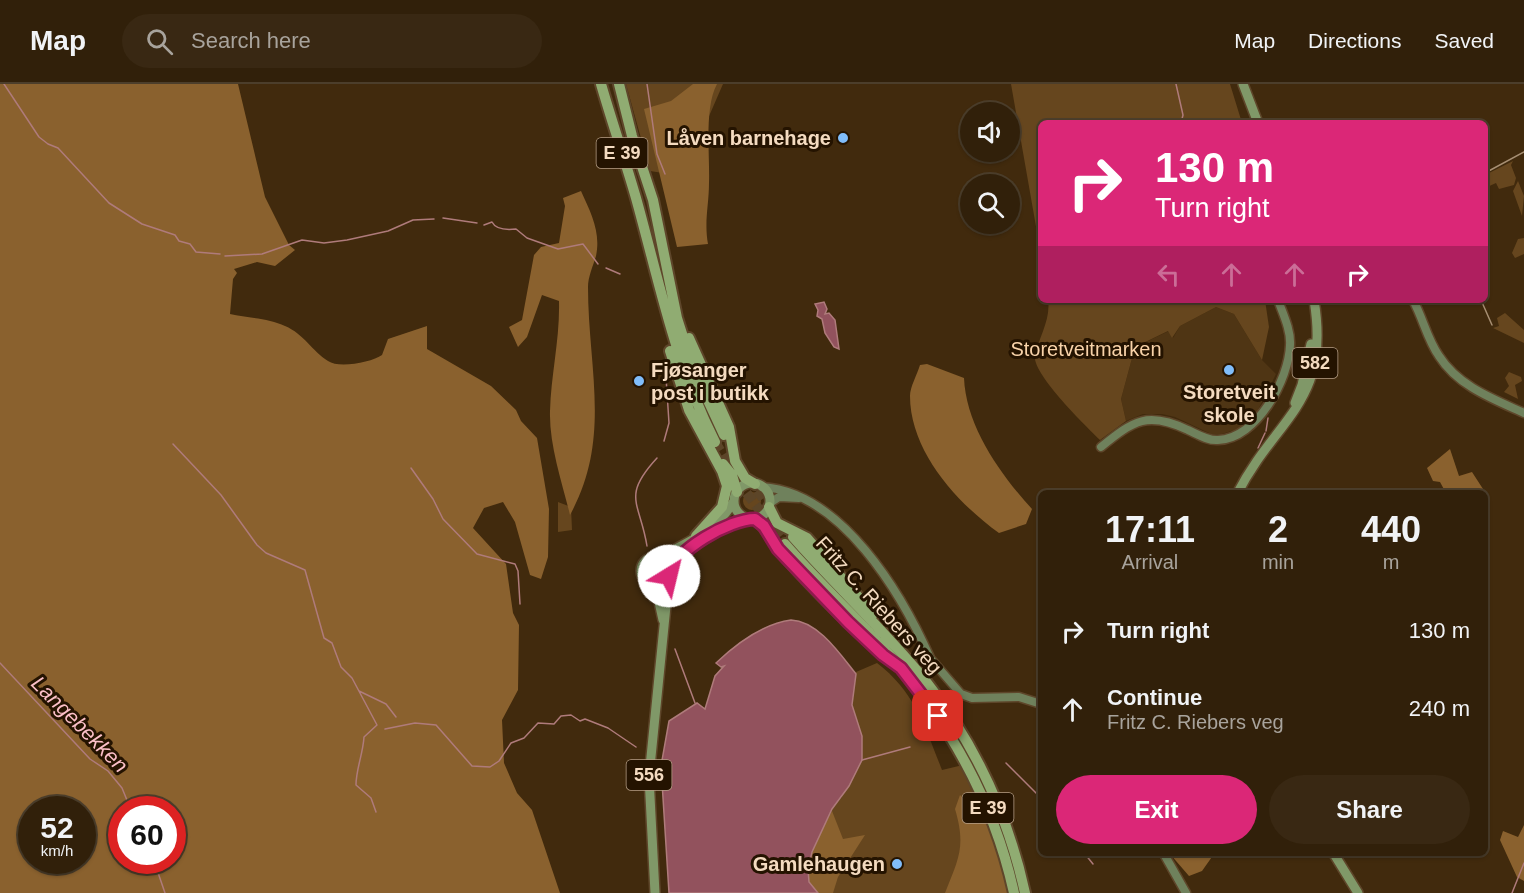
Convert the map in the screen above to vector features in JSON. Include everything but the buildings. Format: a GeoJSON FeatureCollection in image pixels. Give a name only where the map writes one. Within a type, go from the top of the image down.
{"type":"FeatureCollection","features":[{"type":"Feature","properties":{"kind":"highway","name":"E 39"},"geometry":{"type":"LineString","coordinates":[[601,84],[642,223],[664,313],[664,329],[678,380],[715,441],[732,475],[736,496]]}},
{"type":"Feature","properties":{"kind":"highway","name":"E 39"},"geometry":{"type":"LineString","coordinates":[[620,84],[658,220],[673,303],[724,476],[727,494],[716,516],[696,536]]}},
{"type":"Feature","properties":{"kind":"highway","name":"E 39"},"geometry":{"type":"LineString","coordinates":[[673,303],[729,427],[735,461],[745,478],[758,485]]}},
{"type":"Feature","properties":{"kind":"highway","name":"E 39"},"geometry":{"type":"LineString","coordinates":[[769,505],[777,523],[807,538],[860,596],[925,680]]}},
{"type":"Feature","properties":{"kind":"highway","name":"E 39"},"geometry":{"type":"LineString","coordinates":[[752,519],[764,526],[778,549],[828,603],[883,655],[901,668]]}},
{"type":"Feature","properties":{"kind":"highway","name":"Fritz C. Riebers veg"},"geometry":{"type":"LineString","coordinates":[[1014,893],[999,837],[970,768],[938,716],[901,668],[789,540],[925,680],[956,724],[985,775],[1009,833],[1025,893]]}},
{"type":"Feature","properties":{"kind":"main road"},"geometry":{"type":"LineString","coordinates":[[1244,86],[1252,120]]}},
{"type":"Feature","properties":{"kind":"main road"},"geometry":{"type":"LineString","coordinates":[[1244,86],[1257,120]]}},
{"type":"Feature","properties":{"kind":"main road","name":"582"},"geometry":{"type":"LineString","coordinates":[[1239,490],[1254,465],[1301,403],[1314,370],[1317,343],[1312,303]]}},
{"type":"Feature","properties":{"kind":"main road"},"geometry":{"type":"LineString","coordinates":[[736,496],[746,484],[758,485]]}},
{"type":"Feature","properties":{"kind":"main road","name":"E 39"},"geometry":{"type":"LineString","coordinates":[[758,485],[768,493],[769,505]]}},
{"type":"Feature","properties":{"kind":"main road","name":"E 39"},"geometry":{"type":"LineString","coordinates":[[736,496],[738,512],[752,519]]}},
{"type":"Feature","properties":{"kind":"main road","name":"556"},"geometry":{"type":"LineString","coordinates":[[664,626],[659,602],[643,578],[641,567],[647,559],[659,557],[682,547],[720,520],[736,496]]}},
{"type":"Feature","properties":{"kind":"main road"},"geometry":{"type":"LineString","coordinates":[[649,584],[662,583],[685,554],[709,536],[731,523],[764,515],[769,505]]}},
{"type":"Feature","properties":{"kind":"main road"},"geometry":{"type":"LineString","coordinates":[[659,557],[667,562],[669,574]]}},
{"type":"Feature","properties":{"kind":"main road","name":"556"},"geometry":{"type":"LineString","coordinates":[[653,893],[649,767],[669,574]]}},
{"type":"Feature","properties":{"kind":"main road"},"geometry":{"type":"LineString","coordinates":[[1335,856],[1358,893]]}},
{"type":"Feature","properties":{"kind":"street"},"geometry":{"type":"LineString","coordinates":[[1101,447],[1131,424],[1148,419],[1169,422],[1217,441],[1240,435],[1253,427],[1266,409],[1289,357],[1290,338],[1279,303]]}},
{"type":"Feature","properties":{"kind":"street"},"geometry":{"type":"LineString","coordinates":[[1414,303],[1435,349],[1454,374],[1491,398],[1524,413]]}},
{"type":"Feature","properties":{"kind":"street"},"geometry":{"type":"LineString","coordinates":[[758,485],[786,489],[801,498],[836,522],[874,558],[903,607],[905,618],[916,640],[961,694],[972,698],[1019,697],[1038,703]]}},
{"type":"Feature","properties":{"kind":"street"},"geometry":{"type":"LineString","coordinates":[[769,505],[779,496],[801,498]]}},
{"type":"Feature","properties":{"kind":"street"},"geometry":{"type":"LineString","coordinates":[[1165,856],[1186,893]]}},
{"type":"Feature","properties":{"kind":"shaded area"},"geometry":{"type":"Polygon","coordinates":[[[0,84],[238,84],[265,197],[289,245],[295,250],[275,266],[257,262],[234,269],[237,273],[233,279],[230,314],[279,323],[292,329],[328,361],[340,364],[355,364],[377,358],[382,355],[388,339],[427,326],[427,349],[491,386],[516,410],[521,421],[537,438],[549,509],[548,557],[541,579],[530,575],[515,522],[503,502],[484,508],[473,528],[506,564],[513,613],[519,625],[518,690],[502,720],[504,763],[517,793],[532,810],[560,893],[0,893],[0,84]]]}},
{"type":"Feature","properties":{"kind":"shaded area"},"geometry":{"type":"Polygon","coordinates":[[[693,84],[717,84],[710,106],[708,132],[709,183],[706,228],[708,244],[677,247],[644,109],[671,101],[693,84]]]}},
{"type":"Feature","properties":{"kind":"shaded area"},"geometry":{"type":"Polygon","coordinates":[[[581,191],[594,223],[597,239],[596,256],[588,287],[595,403],[591,459],[583,487],[570,515],[550,424],[559,301],[542,295],[527,337],[518,347],[509,327],[522,320],[534,255],[541,247],[559,243],[565,206],[563,198],[581,191]]]}},
{"type":"Feature","properties":{"kind":"shaded area"},"geometry":{"type":"Polygon","coordinates":[[[824,302],[827,309],[825,314],[829,313],[835,320],[839,349],[834,347],[825,333],[822,319],[817,316],[818,310],[815,304],[824,302]]]}},
{"type":"Feature","properties":{"kind":"shaded area","name":"Storetveit skole"},"geometry":{"type":"Polygon","coordinates":[[[1216,307],[1234,314],[1262,360],[1276,374],[1255,416],[1241,428],[1222,434],[1211,434],[1175,417],[1162,414],[1143,414],[1126,421],[1121,399],[1135,347],[1169,331],[1173,338],[1180,326],[1216,307]]]}},
{"type":"Feature","properties":{"kind":"shaded area"},"geometry":{"type":"Polygon","coordinates":[[[927,364],[964,378],[966,396],[978,431],[1008,481],[1032,509],[1026,524],[999,533],[967,507],[952,491],[927,456],[912,416],[910,396],[920,365],[927,364]]]}},
{"type":"Feature","properties":{"kind":"shaded area"},"geometry":{"type":"Polygon","coordinates":[[[1450,449],[1459,476],[1472,472],[1483,489],[1444,490],[1440,482],[1433,481],[1427,468],[1450,449]]]}},
{"type":"Feature","properties":{"kind":"shaded area"},"geometry":{"type":"Polygon","coordinates":[[[791,620],[801,622],[819,632],[836,648],[856,674],[852,705],[862,736],[862,760],[849,786],[832,809],[812,852],[808,869],[809,882],[818,893],[669,893],[661,766],[669,721],[697,703],[705,709],[715,676],[724,666],[721,667],[716,663],[732,648],[760,630],[791,620]]]}},
{"type":"Feature","properties":{"kind":"shaded area"},"geometry":{"type":"Polygon","coordinates":[[[960,795],[993,826],[1009,893],[945,893],[959,852],[960,833],[955,809],[960,795]]]}},
{"type":"Feature","properties":{"kind":"shaded area"},"geometry":{"type":"Polygon","coordinates":[[[832,811],[843,839],[865,835],[838,877],[833,893],[818,893],[809,882],[808,866],[814,846],[832,811]]]}},
{"type":"Feature","properties":{"kind":"shaded area"},"geometry":{"type":"Polygon","coordinates":[[[1524,825],[1524,881],[1517,877],[1500,840],[1503,831],[1518,837],[1524,825]]]}},
{"type":"Feature","properties":{"kind":"shaded area"},"geometry":{"type":"Polygon","coordinates":[[[1172,856],[1213,856],[1202,871],[1189,876],[1172,856]]]}},
{"type":"Feature","properties":{"kind":"green space"},"geometry":{"type":"Polygon","coordinates":[[[626,84],[723,84],[683,176],[650,171],[626,84]]]}},
{"type":"Feature","properties":{"kind":"green space"},"geometry":{"type":"Polygon","coordinates":[[[1011,84],[1230,84],[1241,120],[1038,120],[1038,238],[1020,135],[1020,102],[1014,102],[1011,84]]]}},
{"type":"Feature","properties":{"kind":"green space"},"geometry":{"type":"Polygon","coordinates":[[[1513,161],[1511,165],[1516,178],[1514,185],[1499,189],[1496,183],[1488,187],[1488,174],[1513,161]]]}},
{"type":"Feature","properties":{"kind":"green space"},"geometry":{"type":"Polygon","coordinates":[[[1518,181],[1524,196],[1522,216],[1513,191],[1518,181]]]}},
{"type":"Feature","properties":{"kind":"green space"},"geometry":{"type":"Polygon","coordinates":[[[1524,238],[1524,254],[1515,258],[1512,253],[1518,239],[1524,238]]]}},
{"type":"Feature","properties":{"kind":"green space","name":"Storetveitmarken"},"geometry":{"type":"Polygon","coordinates":[[[1048,303],[1265,303],[1269,327],[1262,360],[1234,314],[1216,307],[1180,326],[1172,338],[1168,331],[1135,347],[1121,399],[1126,421],[1100,440],[1050,386],[1036,363],[1035,355],[1048,303]]]}},
{"type":"Feature","properties":{"kind":"green space"},"geometry":{"type":"Polygon","coordinates":[[[1505,313],[1524,330],[1524,343],[1493,328],[1499,326],[1497,318],[1505,313]]]}},
{"type":"Feature","properties":{"kind":"green space"},"geometry":{"type":"Polygon","coordinates":[[[1509,372],[1521,377],[1522,381],[1515,385],[1518,399],[1504,392],[1509,386],[1505,378],[1509,372]]]}},
{"type":"Feature","properties":{"kind":"green space"},"geometry":{"type":"Polygon","coordinates":[[[752,492],[758,495],[761,501],[758,507],[752,510],[746,507],[743,501],[746,495],[752,492]]]}},
{"type":"Feature","properties":{"kind":"green space"},"geometry":{"type":"Polygon","coordinates":[[[558,502],[571,507],[572,530],[558,532],[558,502]]]}},
{"type":"Feature","properties":{"kind":"green space","name":"Gamlehaugen"},"geometry":{"type":"Polygon","coordinates":[[[877,663],[890,674],[910,698],[924,725],[942,770],[963,765],[985,820],[1006,893],[818,893],[812,852],[832,809],[842,797],[855,715],[852,705],[856,672],[877,663]]]}},
{"type":"Feature","properties":{"kind":"waterway"},"geometry":{"type":"LineString","coordinates":[[4,84],[39,137],[58,148],[109,203],[142,224],[175,235],[179,241],[190,244],[196,252],[220,254]]}},
{"type":"Feature","properties":{"kind":"waterway"},"geometry":{"type":"LineString","coordinates":[[647,84],[657,154],[665,174]]}},
{"type":"Feature","properties":{"kind":"waterway"},"geometry":{"type":"LineString","coordinates":[[1176,84],[1183,115],[1182,120]]}},
{"type":"Feature","properties":{"kind":"waterway"},"geometry":{"type":"LineString","coordinates":[[443,218],[477,223]]}},
{"type":"Feature","properties":{"kind":"waterway"},"geometry":{"type":"LineString","coordinates":[[225,256],[262,254],[302,240],[324,243],[347,240],[388,231],[413,220],[434,219]]}},
{"type":"Feature","properties":{"kind":"waterway"},"geometry":{"type":"LineString","coordinates":[[484,225],[492,222],[499,228],[516,229],[527,238],[558,249],[583,244],[598,264]]}},
{"type":"Feature","properties":{"kind":"waterway"},"geometry":{"type":"LineString","coordinates":[[606,268],[620,274]]}},
{"type":"Feature","properties":{"kind":"waterway"},"geometry":{"type":"LineString","coordinates":[[664,441],[669,423],[666,377]]}},
{"type":"Feature","properties":{"kind":"waterway"},"geometry":{"type":"LineString","coordinates":[[1266,431],[1268,418]]}},
{"type":"Feature","properties":{"kind":"waterway"},"geometry":{"type":"LineString","coordinates":[[1258,448],[1265,433]]}},
{"type":"Feature","properties":{"kind":"waterway"},"geometry":{"type":"LineString","coordinates":[[173,444],[221,495],[257,545],[266,553],[305,570],[324,638],[332,643],[341,667],[352,678],[377,725],[364,737],[356,785],[371,798],[376,812]]}},
{"type":"Feature","properties":{"kind":"waterway"},"geometry":{"type":"LineString","coordinates":[[647,546],[636,491],[639,482],[657,458]]}},
{"type":"Feature","properties":{"kind":"waterway"},"geometry":{"type":"LineString","coordinates":[[411,468],[433,499],[443,519],[477,554],[515,564],[518,571],[520,604]]}},
{"type":"Feature","properties":{"kind":"waterway"},"geometry":{"type":"LineString","coordinates":[[675,649],[695,703]]}},
{"type":"Feature","properties":{"kind":"waterway","name":"Langebekken"},"geometry":{"type":"LineString","coordinates":[[0,663],[90,759],[108,771],[122,788],[125,796]]}},
{"type":"Feature","properties":{"kind":"waterway"},"geometry":{"type":"LineString","coordinates":[[359,691],[386,704],[396,717]]}},
{"type":"Feature","properties":{"kind":"waterway"},"geometry":{"type":"LineString","coordinates":[[385,729],[415,723],[436,725],[472,766],[490,767],[499,761],[511,743],[524,738],[538,723],[554,724],[561,716],[571,715],[580,721],[585,719],[608,728],[636,747]]}},
{"type":"Feature","properties":{"kind":"waterway"},"geometry":{"type":"LineString","coordinates":[[862,760],[910,747]]}},
{"type":"Feature","properties":{"kind":"waterway"},"geometry":{"type":"LineString","coordinates":[[1006,763],[1038,795]]}},
{"type":"Feature","properties":{"kind":"waterway"},"geometry":{"type":"LineString","coordinates":[[1087,856],[1093,864]]}},
{"type":"Feature","properties":{"kind":"waterway"},"geometry":{"type":"LineString","coordinates":[[1512,893],[1524,863]]}},
{"type":"Feature","properties":{"kind":"waterway","name":"Langebekken"},"geometry":{"type":"LineString","coordinates":[[158,874],[165,893]]}},
{"type":"Feature","properties":{"kind":"tunnel"},"geometry":{"type":"LineString","coordinates":[[715,442],[740,484],[785,544]]}},
{"type":"Feature","properties":{"kind":"tunnel"},"geometry":{"type":"LineString","coordinates":[[749,478],[774,514]]}},
{"type":"Feature","properties":{"kind":"tram line"},"geometry":{"type":"LineString","coordinates":[[1488,171],[1524,152]]}},
{"type":"Feature","properties":{"kind":"tram line"},"geometry":{"type":"LineString","coordinates":[[1482,303],[1492,325]]}},
{"type":"Feature","properties":{"kind":"place","name":"Låven barnehage"},"geometry":{"type":"Point","coordinates":[843,138]}},
{"type":"Feature","properties":{"kind":"place","name":"Storetveit skole"},"geometry":{"type":"Point","coordinates":[1229,370]}},
{"type":"Feature","properties":{"kind":"place","name":"Fjøsanger post i butikk"},"geometry":{"type":"Point","coordinates":[639,381]}},
{"type":"Feature","properties":{"kind":"place","name":"Gamlehaugen"},"geometry":{"type":"Point","coordinates":[897,864]}},
{"type":"Feature","properties":{"kind":"route"},"geometry":{"type":"LineString","coordinates":[[669,576],[676,562],[709,536],[731,523],[748,518],[755,519],[764,526],[778,549],[810,584],[883,655],[901,668],[938,716]]}}]}
